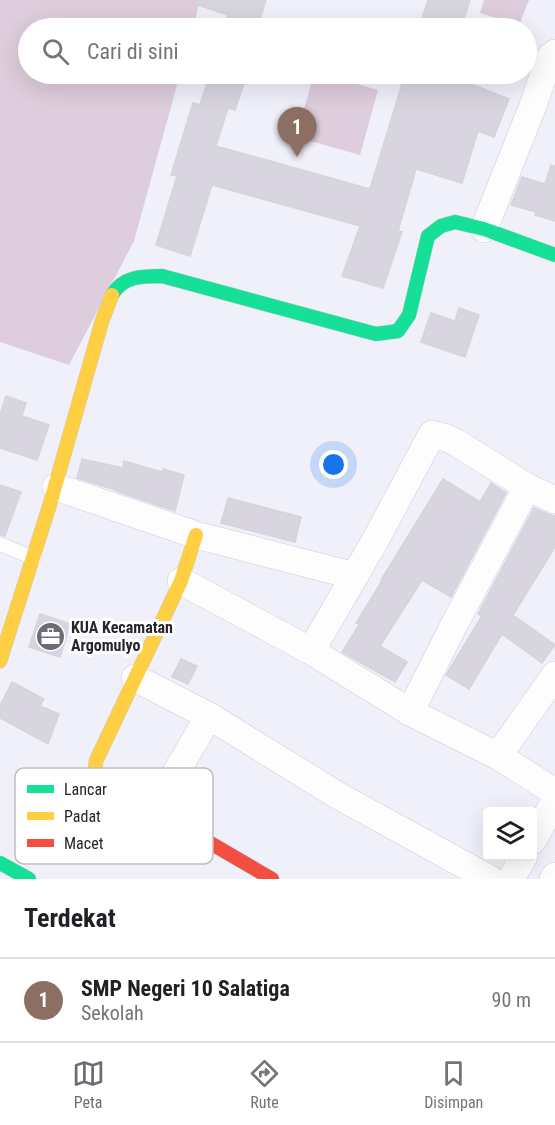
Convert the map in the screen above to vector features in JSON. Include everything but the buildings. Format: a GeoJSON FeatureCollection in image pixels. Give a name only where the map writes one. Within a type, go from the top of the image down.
{"type":"FeatureCollection","features":[{"type":"Feature","properties":{"kind":"street"},"geometry":{"type":"LineString","coordinates":[[484,229],[534,103],[549,58],[555,53]]}},
{"type":"Feature","properties":{"kind":"street"},"geometry":{"type":"LineString","coordinates":[[0,661],[56,487],[87,369],[106,310],[116,288],[127,280],[162,276],[376,334],[398,331],[409,315],[428,236],[441,226],[455,222],[484,229],[555,255]]}},
{"type":"Feature","properties":{"kind":"street"},"geometry":{"type":"LineString","coordinates":[[311,651],[376,539],[432,435],[444,437],[527,487],[555,500]]}},
{"type":"Feature","properties":{"kind":"street"},"geometry":{"type":"LineString","coordinates":[[56,487],[196,535],[355,576]]}},
{"type":"Feature","properties":{"kind":"street"},"geometry":{"type":"LineString","coordinates":[[410,712],[527,487]]}},
{"type":"Feature","properties":{"kind":"street"},"geometry":{"type":"LineString","coordinates":[[95,768],[96,761],[181,581],[196,535]]}},
{"type":"Feature","properties":{"kind":"street"},"geometry":{"type":"LineString","coordinates":[[181,581],[311,651],[410,712],[498,756],[555,792]]}},
{"type":"Feature","properties":{"kind":"street"},"geometry":{"type":"LineString","coordinates":[[498,756],[555,675]]}},
{"type":"Feature","properties":{"kind":"street"},"geometry":{"type":"LineString","coordinates":[[135,678],[209,716],[337,795],[490,879]]}},
{"type":"Feature","properties":{"kind":"street"},"geometry":{"type":"LineString","coordinates":[[179,768],[209,716]]}},
{"type":"Feature","properties":{"kind":"street"},"geometry":{"type":"LineString","coordinates":[[537,832],[555,801]]}},
{"type":"Feature","properties":{"kind":"street"},"geometry":{"type":"LineString","coordinates":[[213,844],[272,879]]}},
{"type":"Feature","properties":{"kind":"street"},"geometry":{"type":"LineString","coordinates":[[511,879],[521,861]]}},
{"type":"Feature","properties":{"kind":"street"},"geometry":{"type":"LineString","coordinates":[[0,863],[29,879]]}},
{"type":"Feature","properties":{"kind":"lane"},"geometry":{"type":"LineString","coordinates":[[0,544],[34,558]]}},
{"type":"Feature","properties":{"kind":"shaded area"},"geometry":{"type":"Polygon","coordinates":[[[0,0],[200,0],[196,18],[18,18],[18,84],[177,84],[134,241],[69,365],[0,342],[0,0]]]}},
{"type":"Feature","properties":{"kind":"shaded area"},"geometry":{"type":"Polygon","coordinates":[[[484,0],[529,0],[522,18],[496,18],[480,13],[484,0]]]}},
{"type":"Feature","properties":{"kind":"shaded area"},"geometry":{"type":"Polygon","coordinates":[[[311,84],[357,84],[378,90],[360,155],[296,137],[311,84]]]}},
{"type":"Feature","properties":{"kind":"traffic: fast"},"geometry":{"type":"LineString","coordinates":[[112,295],[122,284],[134,278],[162,276],[376,334],[398,331],[409,315],[428,236],[441,226],[455,222],[484,229],[555,255]]}},
{"type":"Feature","properties":{"kind":"traffic: fast"},"geometry":{"type":"LineString","coordinates":[[0,863],[29,879]]}},
{"type":"Feature","properties":{"kind":"traffic: slow"},"geometry":{"type":"LineString","coordinates":[[0,661],[50,504],[102,321],[112,295]]}},
{"type":"Feature","properties":{"kind":"traffic: slow"},"geometry":{"type":"LineString","coordinates":[[95,768],[96,761],[181,581],[196,535]]}},
{"type":"Feature","properties":{"kind":"traffic: jam"},"geometry":{"type":"LineString","coordinates":[[213,845],[272,879]]}},
{"type":"Feature","properties":{"kind":"place","name":"SMP Negeri 10 Salatiga"},"geometry":{"type":"Point","coordinates":[297,157]}},
{"type":"Feature","properties":{"kind":"place","name":"KUA Kecamatan Argomulyo"},"geometry":{"type":"Point","coordinates":[50,636]}}]}
